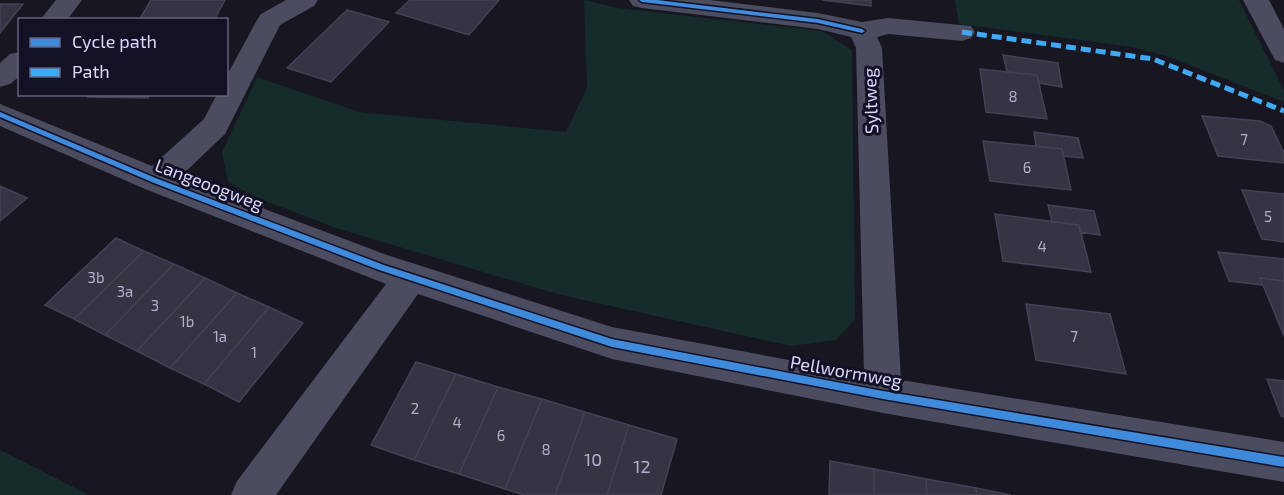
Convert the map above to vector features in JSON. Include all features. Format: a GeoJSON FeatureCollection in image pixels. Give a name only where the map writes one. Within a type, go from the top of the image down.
{"type":"FeatureCollection","features":[{"type":"Feature","properties":{"kind":"street"},"geometry":{"type":"LineString","coordinates":[[55,18],[69,0]]}},
{"type":"Feature","properties":{"kind":"street"},"geometry":{"type":"LineString","coordinates":[[156,181],[215,126],[270,20],[305,0]]}},
{"type":"Feature","properties":{"kind":"street"},"geometry":{"type":"LineString","coordinates":[[642,0],[818,21],[862,31],[888,26],[962,32]]}},
{"type":"Feature","properties":{"kind":"street"},"geometry":{"type":"LineString","coordinates":[[1256,0],[1284,54]]}},
{"type":"Feature","properties":{"kind":"street","name":"Syltweg"},"geometry":{"type":"LineString","coordinates":[[862,31],[869,48],[883,395]]}},
{"type":"Feature","properties":{"kind":"street"},"geometry":{"type":"LineString","coordinates":[[0,77],[18,63]]}},
{"type":"Feature","properties":{"kind":"street","name":"Langeoogweg"},"geometry":{"type":"LineString","coordinates":[[0,114],[156,181],[410,278]]}},
{"type":"Feature","properties":{"kind":"street"},"geometry":{"type":"LineString","coordinates":[[252,495],[410,278]]}},
{"type":"Feature","properties":{"kind":"street","name":"Pellwormweg"},"geometry":{"type":"LineString","coordinates":[[410,278],[612,344],[883,395],[1284,462]]}},
{"type":"Feature","properties":{"kind":"green space"},"geometry":{"type":"Polygon","coordinates":[[[584,0],[618,8],[822,31],[852,50],[855,319],[836,340],[791,346],[557,294],[336,228],[260,199],[228,182],[222,152],[257,77],[359,112],[566,132],[587,88],[584,0]]]}},
{"type":"Feature","properties":{"kind":"green space"},"geometry":{"type":"Polygon","coordinates":[[[955,0],[1239,0],[1284,91],[1284,102],[1169,57],[1132,47],[959,24],[955,0]]]}},
{"type":"Feature","properties":{"kind":"green space"},"geometry":{"type":"Polygon","coordinates":[[[0,450],[89,495],[0,495],[0,450]]]}},
{"type":"Feature","properties":{"kind":"building"},"geometry":{"type":"Polygon","coordinates":[[[151,0],[225,0],[215,18],[140,18],[151,0]]]}},
{"type":"Feature","properties":{"kind":"building"},"geometry":{"type":"Polygon","coordinates":[[[410,0],[499,0],[469,35],[396,13],[410,0]]]}},
{"type":"Feature","properties":{"kind":"building"},"geometry":{"type":"Polygon","coordinates":[[[822,0],[871,0],[871,6],[822,0]]]}},
{"type":"Feature","properties":{"kind":"building"},"geometry":{"type":"Polygon","coordinates":[[[0,4],[23,4],[0,33],[0,4]]]}},
{"type":"Feature","properties":{"kind":"building"},"geometry":{"type":"Polygon","coordinates":[[[347,10],[389,22],[331,82],[287,68],[347,10]]]}},
{"type":"Feature","properties":{"kind":"building"},"geometry":{"type":"Polygon","coordinates":[[[1003,55],[1058,63],[1062,87],[1039,83],[1037,75],[1007,72],[1003,55]]]}},
{"type":"Feature","properties":{"kind":"building"},"geometry":{"type":"Polygon","coordinates":[[[980,69],[1037,75],[1047,119],[986,112],[980,69]]]}},
{"type":"Feature","properties":{"kind":"building"},"geometry":{"type":"Polygon","coordinates":[[[88,96],[149,96],[148,98],[88,96]]]}},
{"type":"Feature","properties":{"kind":"building"},"geometry":{"type":"Polygon","coordinates":[[[1202,116],[1260,121],[1271,126],[1284,153],[1284,163],[1218,156],[1202,116]]]}},
{"type":"Feature","properties":{"kind":"building"},"geometry":{"type":"Polygon","coordinates":[[[1034,132],[1078,138],[1083,158],[1063,156],[1062,149],[1036,146],[1034,132]]]}},
{"type":"Feature","properties":{"kind":"building"},"geometry":{"type":"Polygon","coordinates":[[[983,141],[1062,149],[1071,190],[990,181],[983,141]]]}},
{"type":"Feature","properties":{"kind":"building"},"geometry":{"type":"Polygon","coordinates":[[[0,186],[27,198],[0,221],[0,186]]]}},
{"type":"Feature","properties":{"kind":"building"},"geometry":{"type":"Polygon","coordinates":[[[1242,190],[1284,194],[1284,242],[1262,239],[1242,190]]]}},
{"type":"Feature","properties":{"kind":"building"},"geometry":{"type":"Polygon","coordinates":[[[1048,205],[1094,211],[1100,235],[1080,232],[1079,225],[1052,222],[1048,205]]]}},
{"type":"Feature","properties":{"kind":"building"},"geometry":{"type":"Polygon","coordinates":[[[995,214],[1079,225],[1091,272],[1003,261],[995,214]]]}},
{"type":"Feature","properties":{"kind":"building"},"geometry":{"type":"Polygon","coordinates":[[[116,238],[144,251],[74,319],[45,305],[116,238]]]}},
{"type":"Feature","properties":{"kind":"building"},"geometry":{"type":"Polygon","coordinates":[[[144,251],[174,264],[105,335],[74,319],[144,251]]]}},
{"type":"Feature","properties":{"kind":"building"},"geometry":{"type":"Polygon","coordinates":[[[1218,252],[1284,259],[1284,281],[1260,278],[1263,285],[1229,281],[1218,252]]]}},
{"type":"Feature","properties":{"kind":"building"},"geometry":{"type":"Polygon","coordinates":[[[174,264],[205,278],[137,351],[105,335],[174,264]]]}},
{"type":"Feature","properties":{"kind":"building"},"geometry":{"type":"Polygon","coordinates":[[[205,278],[237,293],[170,368],[137,351],[205,278]]]}},
{"type":"Feature","properties":{"kind":"building"},"geometry":{"type":"Polygon","coordinates":[[[1260,278],[1284,281],[1284,336],[1263,285],[1260,278]]]}},
{"type":"Feature","properties":{"kind":"building"},"geometry":{"type":"Polygon","coordinates":[[[237,293],[269,307],[204,384],[170,368],[237,293]]]}},
{"type":"Feature","properties":{"kind":"building"},"geometry":{"type":"Polygon","coordinates":[[[1026,304],[1110,314],[1126,374],[1036,360],[1026,304]]]}},
{"type":"Feature","properties":{"kind":"building"},"geometry":{"type":"Polygon","coordinates":[[[269,307],[303,323],[239,402],[204,384],[269,307]]]}},
{"type":"Feature","properties":{"kind":"building"},"geometry":{"type":"Polygon","coordinates":[[[416,362],[456,374],[414,460],[371,445],[416,362]]]}},
{"type":"Feature","properties":{"kind":"building"},"geometry":{"type":"Polygon","coordinates":[[[456,374],[498,387],[459,474],[414,460],[456,374]]]}},
{"type":"Feature","properties":{"kind":"building"},"geometry":{"type":"Polygon","coordinates":[[[1267,379],[1284,381],[1284,417],[1281,416],[1267,379]]]}},
{"type":"Feature","properties":{"kind":"building"},"geometry":{"type":"Polygon","coordinates":[[[498,387],[542,399],[505,489],[459,474],[498,387]]]}},
{"type":"Feature","properties":{"kind":"building"},"geometry":{"type":"Polygon","coordinates":[[[542,399],[585,412],[555,495],[524,495],[505,489],[542,399]]]}},
{"type":"Feature","properties":{"kind":"building"},"geometry":{"type":"Polygon","coordinates":[[[585,412],[629,425],[607,495],[555,495],[585,412]]]}},
{"type":"Feature","properties":{"kind":"building"},"geometry":{"type":"Polygon","coordinates":[[[629,425],[677,439],[661,495],[607,495],[629,425]]]}},
{"type":"Feature","properties":{"kind":"building"},"geometry":{"type":"Polygon","coordinates":[[[830,461],[874,469],[874,495],[829,495],[830,461]]]}},
{"type":"Feature","properties":{"kind":"building"},"geometry":{"type":"Polygon","coordinates":[[[874,469],[926,479],[927,495],[874,495],[874,469]]]}},
{"type":"Feature","properties":{"kind":"building"},"geometry":{"type":"Polygon","coordinates":[[[926,479],[976,488],[977,495],[927,495],[926,479]]]}},
{"type":"Feature","properties":{"kind":"building"},"geometry":{"type":"Polygon","coordinates":[[[976,488],[1011,495],[977,495],[976,488]]]}},
{"type":"Feature","properties":{"kind":"marked path"},"geometry":{"type":"LineString","coordinates":[[962,32],[1153,59],[1284,111]]}},
{"type":"Feature","properties":{"kind":"cycle path"},"geometry":{"type":"LineString","coordinates":[[642,0],[818,21],[862,31]]}},
{"type":"Feature","properties":{"kind":"cycle path"},"geometry":{"type":"LineString","coordinates":[[0,114],[156,181],[382,268],[612,343],[883,395],[1284,462]]}}]}
